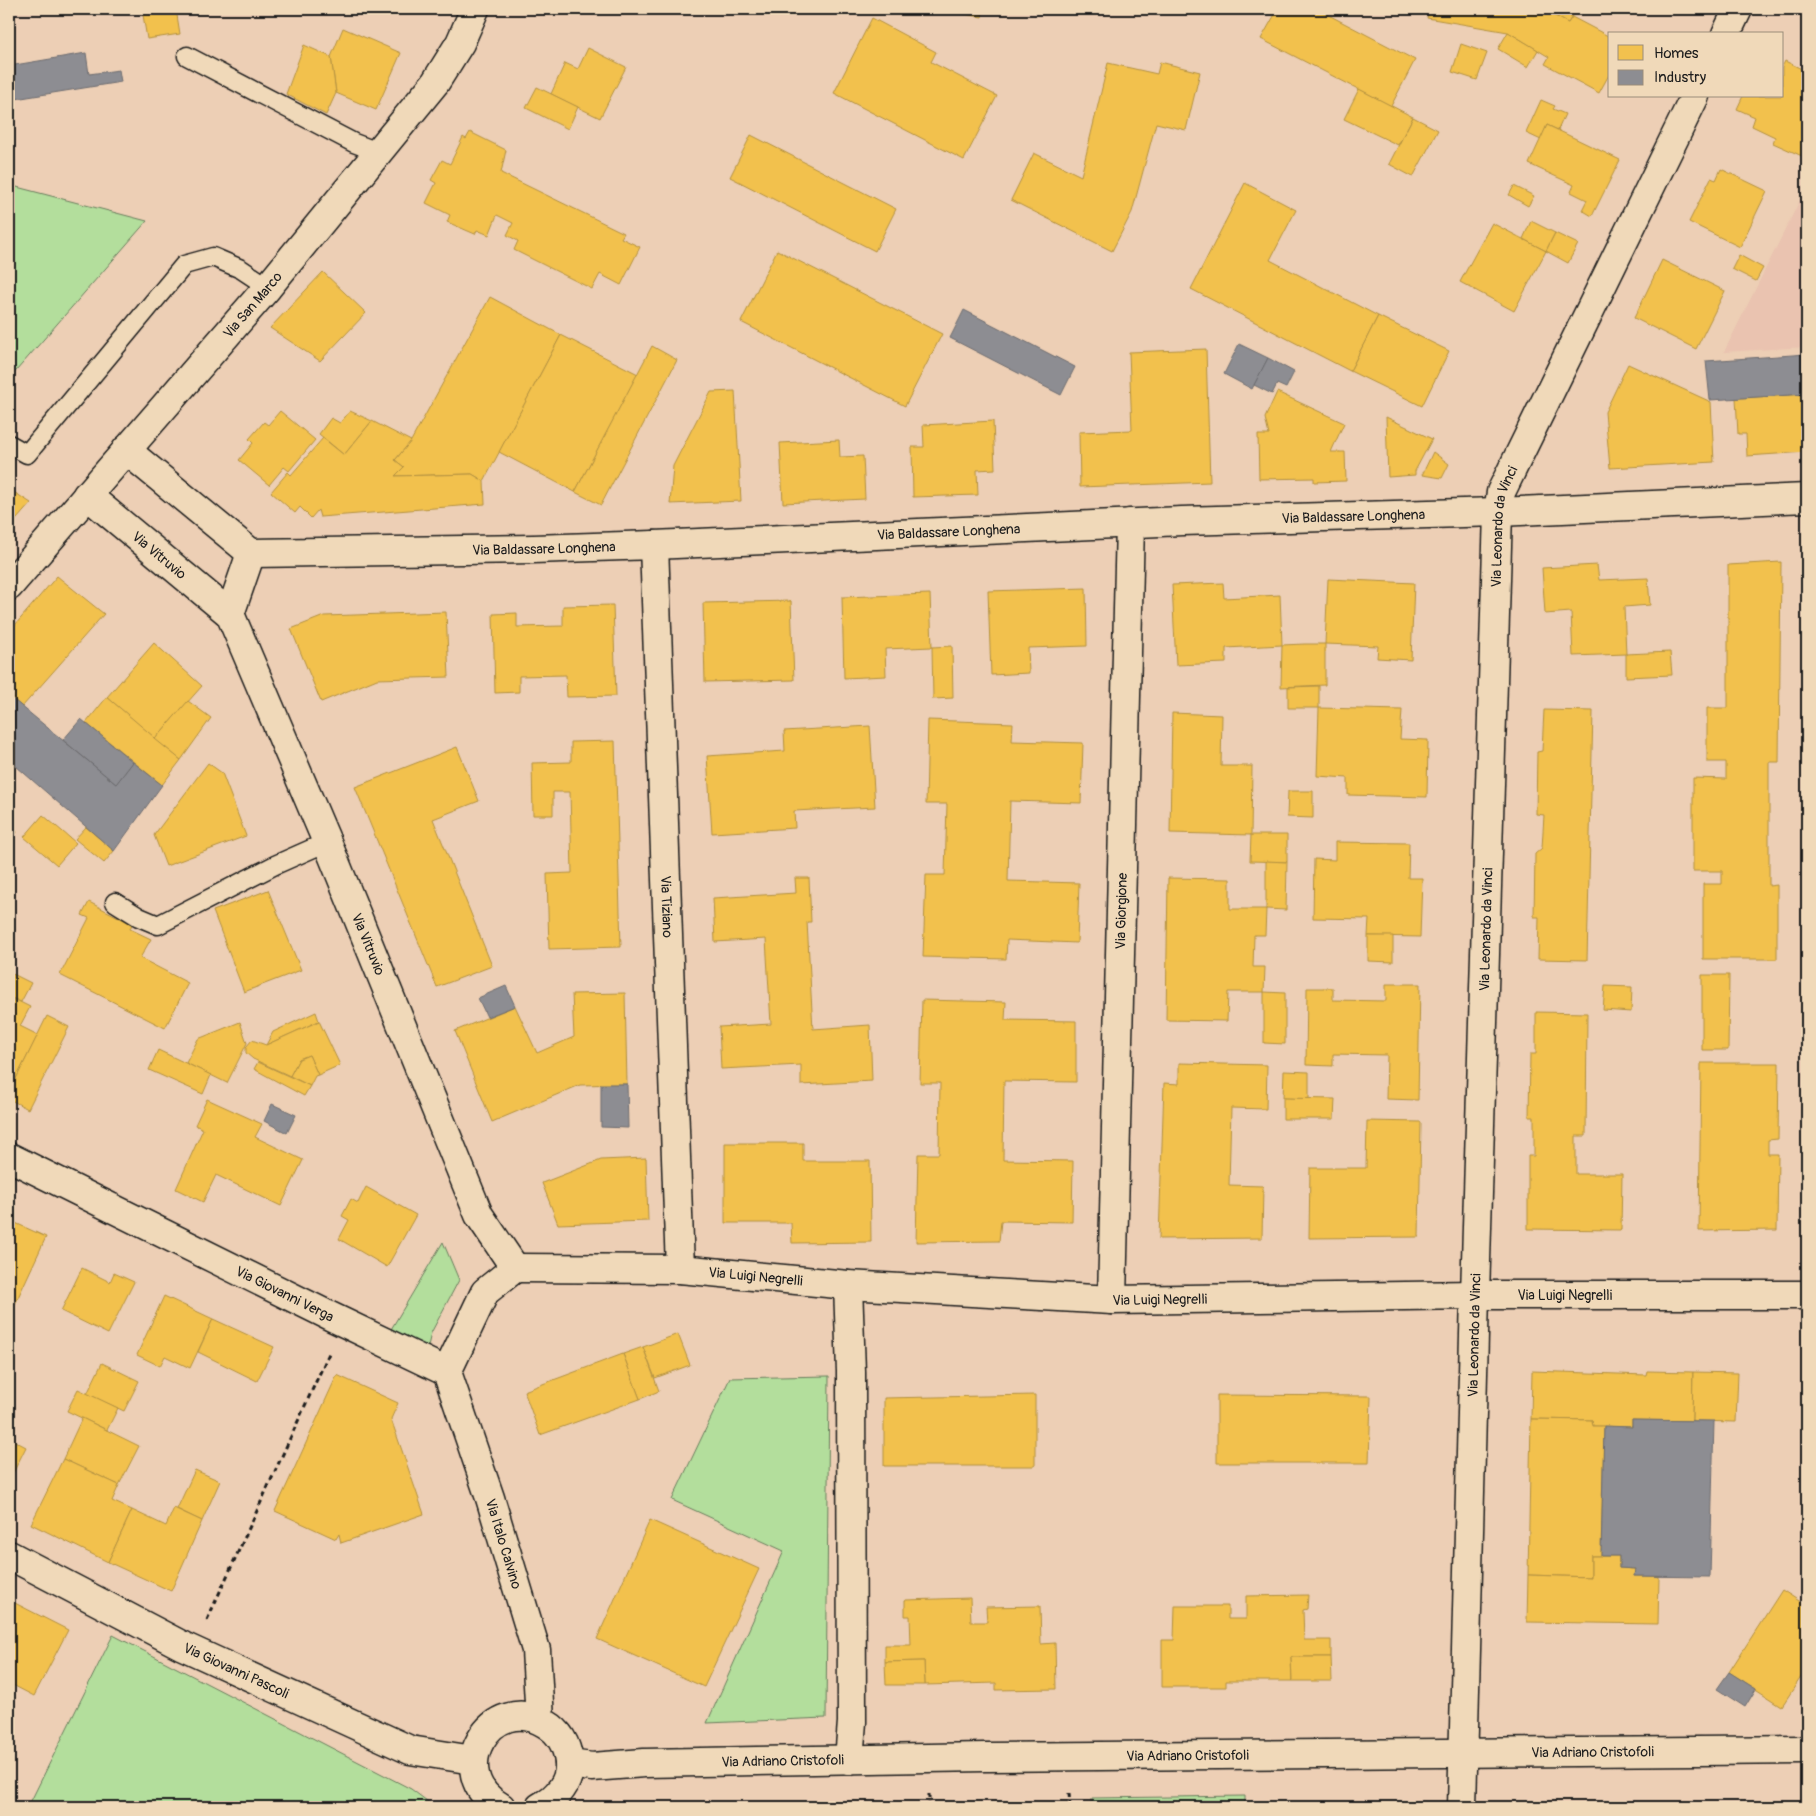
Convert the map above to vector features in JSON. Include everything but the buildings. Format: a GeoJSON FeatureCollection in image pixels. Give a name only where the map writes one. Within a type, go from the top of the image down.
{"type":"FeatureCollection","features":[{"type":"Feature","properties":{"kind":"street","name":"Via San Marco"},"geometry":{"type":"LineString","coordinates":[[9,586],[268,286],[435,83],[460,43],[475,9]]}},
{"type":"Feature","properties":{"kind":"street"},"geometry":{"type":"LineString","coordinates":[[1727,32],[1738,9]]}},
{"type":"Feature","properties":{"kind":"street","name":"Via Leonardo da Vinci"},"geometry":{"type":"LineString","coordinates":[[1462,1807],[1498,512],[1501,492],[1694,98]]}},
{"type":"Feature","properties":{"kind":"street"},"geometry":{"type":"LineString","coordinates":[[126,450],[251,553],[230,614]]}},
{"type":"Feature","properties":{"kind":"street","name":"Via Vitruvio"},"geometry":{"type":"LineString","coordinates":[[87,495],[230,614],[327,842],[479,1215],[515,1268]]}},
{"type":"Feature","properties":{"kind":"street","name":"Via Baldassare Longhena"},"geometry":{"type":"LineString","coordinates":[[251,553],[523,550],[1130,523],[1498,512],[1807,498]]}},
{"type":"Feature","properties":{"kind":"street","name":"Via Giorgione"},"geometry":{"type":"LineString","coordinates":[[1112,1300],[1130,523]]}},
{"type":"Feature","properties":{"kind":"street","name":"Via Tiziano"},"geometry":{"type":"LineString","coordinates":[[654,545],[680,1269]]}},
{"type":"Feature","properties":{"kind":"street","name":"Via Giovanni Verga"},"geometry":{"type":"LineString","coordinates":[[9,1157],[323,1313],[447,1372]]}},
{"type":"Feature","properties":{"kind":"street"},"geometry":{"type":"LineString","coordinates":[[447,1372],[485,1292],[515,1268]]}},
{"type":"Feature","properties":{"kind":"street","name":"Via Luigi Negrelli"},"geometry":{"type":"LineString","coordinates":[[515,1268],[680,1269],[848,1285],[1112,1300],[1475,1295],[1807,1295]]}},
{"type":"Feature","properties":{"kind":"street"},"geometry":{"type":"LineString","coordinates":[[848,1285],[851,1372],[852,1713],[849,1760]]}},
{"type":"Feature","properties":{"kind":"street","name":"Via Italo Calvino"},"geometry":{"type":"LineString","coordinates":[[447,1372],[490,1498],[536,1650],[540,1720]]}},
{"type":"Feature","properties":{"kind":"street","name":"Via Giovanni Pascoli"},"geometry":{"type":"LineString","coordinates":[[9,1555],[183,1646],[410,1750],[473,1760]]}},
{"type":"Feature","properties":{"kind":"street"},"geometry":{"type":"LineString","coordinates":[[501,1807],[484,1794],[474,1772],[473,1760],[476,1747],[482,1736],[491,1726],[515,1716],[528,1716],[552,1727],[561,1738],[567,1750],[569,1764],[563,1786],[557,1796],[540,1807]]}},
{"type":"Feature","properties":{"kind":"street","name":"Via Adriano Cristofoli"},"geometry":{"type":"LineString","coordinates":[[569,1764],[592,1767],[644,1763],[985,1757],[1807,1750]]}},
{"type":"Feature","properties":{"kind":"lane"},"geometry":{"type":"LineString","coordinates":[[187,56],[354,143],[378,152]]}},
{"type":"Feature","properties":{"kind":"lane"},"geometry":{"type":"LineString","coordinates":[[9,444],[27,454],[184,265],[212,257],[241,269],[268,286]]}},
{"type":"Feature","properties":{"kind":"lane"},"geometry":{"type":"LineString","coordinates":[[115,902],[139,917],[158,925],[275,865],[327,842]]}},
{"type":"Feature","properties":{"kind":"path"},"geometry":{"type":"LineString","coordinates":[[205,1623],[334,1342]]}},
{"type":"Feature","properties":{"kind":"path"},"geometry":{"type":"LineString","coordinates":[[1069,1793],[1070,1807]]}},
{"type":"Feature","properties":{"kind":"path"},"geometry":{"type":"LineString","coordinates":[[929,1794],[929,1807]]}},
{"type":"Feature","properties":{"kind":"shaded area"},"geometry":{"type":"Polygon","coordinates":[[[1807,186],[1807,347],[1724,352],[1807,186]]]}},
{"type":"Feature","properties":{"kind":"green space"},"geometry":{"type":"Polygon","coordinates":[[[9,185],[147,221],[9,379],[9,185]]]}},
{"type":"Feature","properties":{"kind":"green space"},"geometry":{"type":"Polygon","coordinates":[[[443,1242],[459,1280],[431,1333],[426,1355],[387,1336],[443,1242]]]}},
{"type":"Feature","properties":{"kind":"green space"},"geometry":{"type":"Polygon","coordinates":[[[829,1376],[826,1718],[707,1723],[784,1551],[672,1500],[730,1378],[829,1376]]]}},
{"type":"Feature","properties":{"kind":"green space"},"geometry":{"type":"Polygon","coordinates":[[[113,1635],[411,1789],[435,1807],[28,1807],[113,1635]]]}},
{"type":"Feature","properties":{"kind":"green space"},"geometry":{"type":"Polygon","coordinates":[[[1245,1796],[1245,1807],[1092,1807],[1092,1798],[1245,1796]]]}}]}
